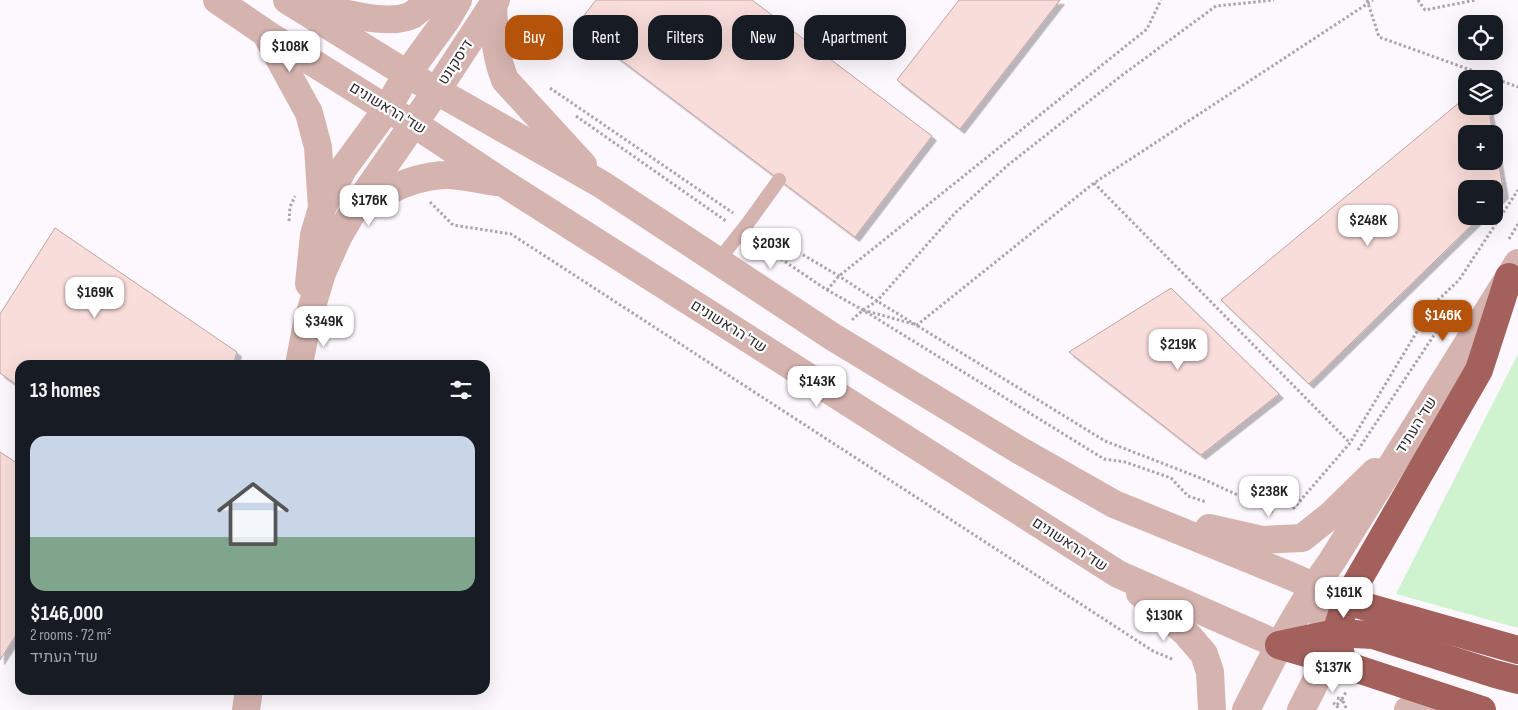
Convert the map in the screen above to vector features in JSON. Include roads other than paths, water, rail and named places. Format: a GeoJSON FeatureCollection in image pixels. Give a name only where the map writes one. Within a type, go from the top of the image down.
{"type":"FeatureCollection","features":[{"type":"Feature","properties":{"kind":"highway"},"geometry":{"type":"LineString","coordinates":[[1338,652],[1346,601],[1479,370],[1510,262]]}},
{"type":"Feature","properties":{"kind":"highway"},"geometry":{"type":"LineString","coordinates":[[1346,601],[1518,650]]}},
{"type":"Feature","properties":{"kind":"highway"},"geometry":{"type":"LineString","coordinates":[[1338,652],[1374,635],[1518,680]]}},
{"type":"Feature","properties":{"kind":"highway"},"geometry":{"type":"LineString","coordinates":[[1279,645],[1338,652],[1482,710]]}},
{"type":"Feature","properties":{"kind":"street","name":"שד' הראשונים"},"geometry":{"type":"LineString","coordinates":[[217,0],[267,34],[413,123],[505,184],[1118,574],[1279,645]]}},
{"type":"Feature","properties":{"kind":"street"},"geometry":{"type":"LineString","coordinates":[[287,0],[407,74],[601,184],[833,337],[1019,450],[1114,504],[1346,601]]}},
{"type":"Feature","properties":{"kind":"street"},"geometry":{"type":"LineString","coordinates":[[292,0],[366,18],[397,18],[412,15],[430,0]]}},
{"type":"Feature","properties":{"kind":"street"},"geometry":{"type":"LineString","coordinates":[[300,360],[307,323],[314,235],[322,208],[343,170],[388,108],[407,74],[447,19],[458,0]]}},
{"type":"Feature","properties":{"kind":"street"},"geometry":{"type":"LineString","coordinates":[[494,2],[495,41],[499,64],[505,80],[601,184]]}},
{"type":"Feature","properties":{"kind":"street","name":"דיסקונט"},"geometry":{"type":"LineString","coordinates":[[307,323],[322,274],[338,237],[355,208],[437,90],[494,2]]}},
{"type":"Feature","properties":{"kind":"street"},"geometry":{"type":"LineString","coordinates":[[267,34],[309,113],[318,147],[322,208]]}},
{"type":"Feature","properties":{"kind":"street"},"geometry":{"type":"LineString","coordinates":[[355,208],[398,186],[424,177],[450,175],[505,184]]}},
{"type":"Feature","properties":{"kind":"street","name":"שד' העתיד"},"geometry":{"type":"LineString","coordinates":[[1246,710],[1279,645],[1314,586],[1332,561],[1404,445],[1510,262]]}},
{"type":"Feature","properties":{"kind":"street"},"geometry":{"type":"LineString","coordinates":[[1114,504],[1222,532],[1262,540],[1331,515],[1404,445]]}},
{"type":"Feature","properties":{"kind":"street"},"geometry":{"type":"LineString","coordinates":[[1118,574],[1186,633],[1204,654],[1210,676],[1212,710]]}},
{"type":"Feature","properties":{"kind":"street"},"geometry":{"type":"LineString","coordinates":[[1304,703],[1338,652],[1314,586]]}},
{"type":"Feature","properties":{"kind":"street"},"geometry":{"type":"LineString","coordinates":[[246,710],[248,695]]}},
{"type":"Feature","properties":{"kind":"street"},"geometry":{"type":"LineString","coordinates":[[1408,710],[1420,708],[1442,710]]}},
{"type":"Feature","properties":{"kind":"lane"},"geometry":{"type":"LineString","coordinates":[[718,261],[779,180]]}}]}
